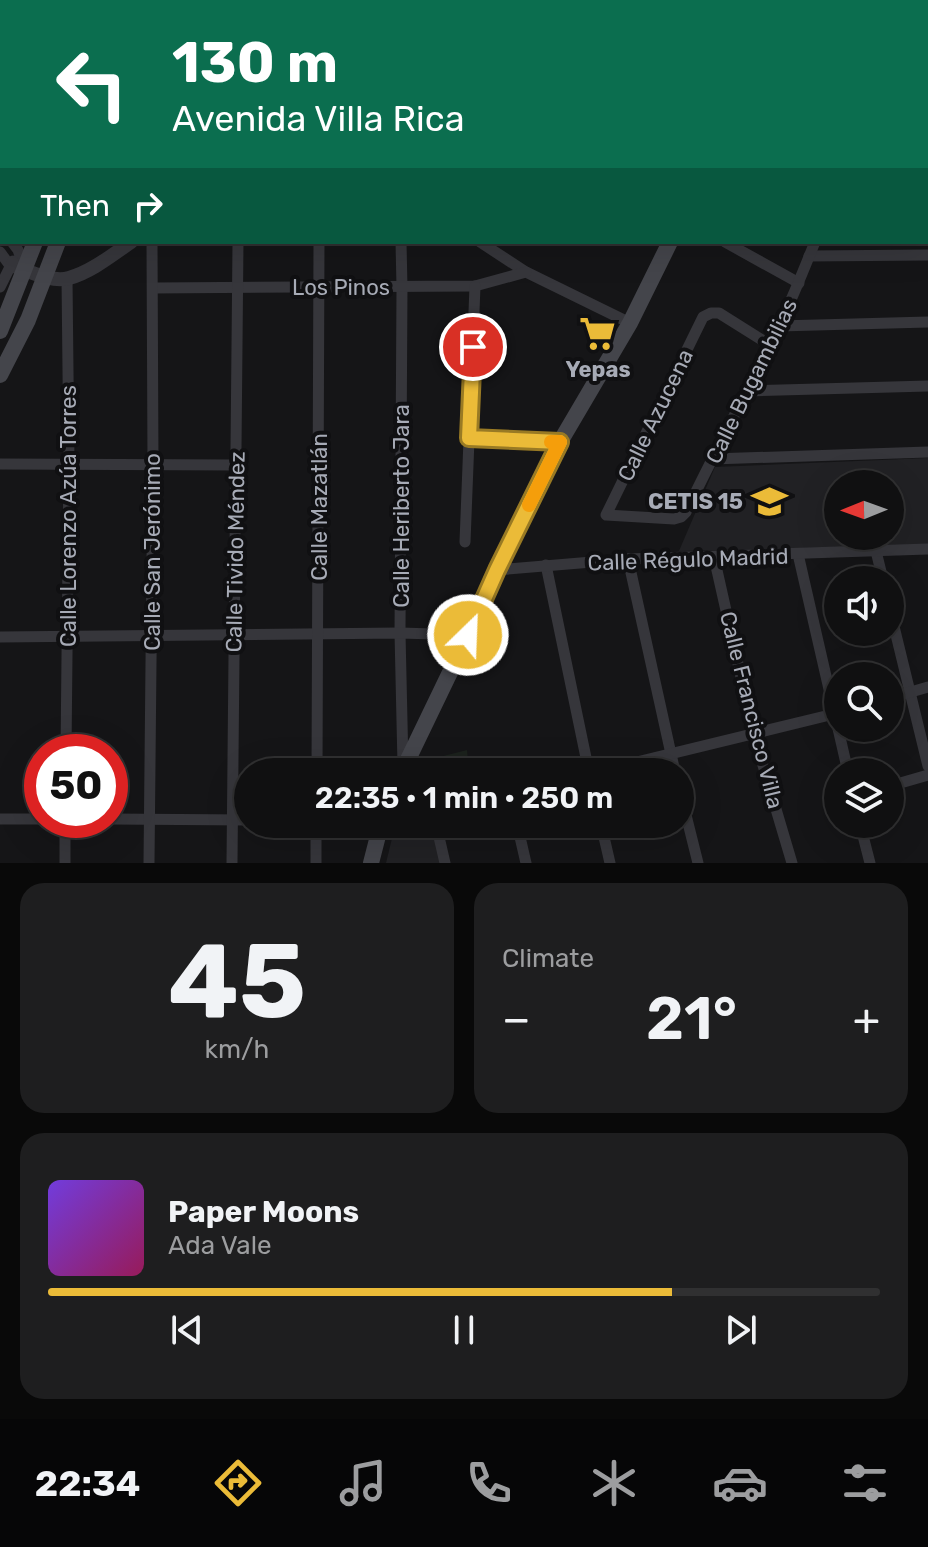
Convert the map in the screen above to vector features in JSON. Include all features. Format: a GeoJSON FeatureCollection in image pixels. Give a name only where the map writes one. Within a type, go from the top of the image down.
{"type":"FeatureCollection","features":[{"type":"Feature","properties":{"kind":"main road"},"geometry":{"type":"LineString","coordinates":[[0,331],[11,271],[33,244]]}},
{"type":"Feature","properties":{"kind":"main road"},"geometry":{"type":"LineString","coordinates":[[0,375],[28,320],[57,244]]}},
{"type":"Feature","properties":{"kind":"main road"},"geometry":{"type":"LineString","coordinates":[[409,758],[560,442],[630,323],[669,244]]}},
{"type":"Feature","properties":{"kind":"main road"},"geometry":{"type":"LineString","coordinates":[[371,863],[377,838]]}},
{"type":"Feature","properties":{"kind":"street"},"geometry":{"type":"LineString","coordinates":[[0,252],[11,271],[67,279],[101,263],[128,244]]}},
{"type":"Feature","properties":{"kind":"street","name":"Calle San Jerónimo"},"geometry":{"type":"LineString","coordinates":[[149,863],[152,244]]}},
{"type":"Feature","properties":{"kind":"street","name":"Calle Tivido Méndez"},"geometry":{"type":"LineString","coordinates":[[232,863],[238,244]]}},
{"type":"Feature","properties":{"kind":"street","name":"Calle Mazatlán"},"geometry":{"type":"LineString","coordinates":[[317,758],[319,244]]}},
{"type":"Feature","properties":{"kind":"street","name":"Calle Heriberto Jara"},"geometry":{"type":"LineString","coordinates":[[401,244],[403,758]]}},
{"type":"Feature","properties":{"kind":"street"},"geometry":{"type":"LineString","coordinates":[[483,244],[526,272],[630,323]]}},
{"type":"Feature","properties":{"kind":"street"},"geometry":{"type":"LineString","coordinates":[[729,244],[799,283]]}},
{"type":"Feature","properties":{"kind":"street","name":"Calle Bugambilias"},"geometry":{"type":"LineString","coordinates":[[681,517],[770,345],[814,244]]}},
{"type":"Feature","properties":{"kind":"street"},"geometry":{"type":"LineString","coordinates":[[0,287],[11,271],[17,245]]}},
{"type":"Feature","properties":{"kind":"street"},"geometry":{"type":"LineString","coordinates":[[809,256],[928,255]]}},
{"type":"Feature","properties":{"kind":"street","name":"Los Pinos"},"geometry":{"type":"LineString","coordinates":[[153,288],[475,286],[526,272]]}},
{"type":"Feature","properties":{"kind":"street","name":"Calle Lorenzo Azúa Torres"},"geometry":{"type":"LineString","coordinates":[[66,734],[67,279]]}},
{"type":"Feature","properties":{"kind":"street"},"geometry":{"type":"LineString","coordinates":[[465,542],[475,286]]}},
{"type":"Feature","properties":{"kind":"street","name":"Calle Azucena"},"geometry":{"type":"LineString","coordinates":[[681,517],[606,515],[703,317],[719,313],[770,345]]}},
{"type":"Feature","properties":{"kind":"street"},"geometry":{"type":"LineString","coordinates":[[779,326],[928,322]]}},
{"type":"Feature","properties":{"kind":"street"},"geometry":{"type":"LineString","coordinates":[[747,391],[928,386]]}},
{"type":"Feature","properties":{"kind":"street"},"geometry":{"type":"LineString","coordinates":[[469,438],[560,442]]}},
{"type":"Feature","properties":{"kind":"street"},"geometry":{"type":"LineString","coordinates":[[712,459],[928,452]]}},
{"type":"Feature","properties":{"kind":"street"},"geometry":{"type":"LineString","coordinates":[[0,464],[236,465]]}},
{"type":"Feature","properties":{"kind":"street","name":"Calle Régulo Madrid"},"geometry":{"type":"LineString","coordinates":[[497,570],[628,559],[928,549]]}},
{"type":"Feature","properties":{"kind":"street"},"geometry":{"type":"LineString","coordinates":[[876,551],[880,566]]}},
{"type":"Feature","properties":{"kind":"street"},"geometry":{"type":"LineString","coordinates":[[798,554],[824,663]]}},
{"type":"Feature","properties":{"kind":"street","name":"Calle Francisco Villa"},"geometry":{"type":"LineString","coordinates":[[714,557],[754,735],[792,863]]}},
{"type":"Feature","properties":{"kind":"street"},"geometry":{"type":"LineString","coordinates":[[628,559],[672,758]]}},
{"type":"Feature","properties":{"kind":"street"},"geometry":{"type":"LineString","coordinates":[[546,565],[586,758]]}},
{"type":"Feature","properties":{"kind":"street"},"geometry":{"type":"LineString","coordinates":[[0,637],[468,635]]}},
{"type":"Feature","properties":{"kind":"street"},"geometry":{"type":"LineString","coordinates":[[898,646],[928,766]]}},
{"type":"Feature","properties":{"kind":"street"},"geometry":{"type":"LineString","coordinates":[[904,694],[928,687]]}},
{"type":"Feature","properties":{"kind":"street"},"geometry":{"type":"LineString","coordinates":[[658,758],[824,717]]}},
{"type":"Feature","properties":{"kind":"street"},"geometry":{"type":"LineString","coordinates":[[904,782],[928,775]]}},
{"type":"Feature","properties":{"kind":"street"},"geometry":{"type":"LineString","coordinates":[[0,819],[24,819]]}},
{"type":"Feature","properties":{"kind":"street"},"geometry":{"type":"LineString","coordinates":[[128,819],[232,820]]}},
{"type":"Feature","properties":{"kind":"street"},"geometry":{"type":"LineString","coordinates":[[65,838],[65,863]]}},
{"type":"Feature","properties":{"kind":"street"},"geometry":{"type":"LineString","coordinates":[[316,838],[316,863]]}},
{"type":"Feature","properties":{"kind":"street"},"geometry":{"type":"LineString","coordinates":[[439,838],[445,863]]}},
{"type":"Feature","properties":{"kind":"street"},"geometry":{"type":"LineString","coordinates":[[520,838],[526,863]]}},
{"type":"Feature","properties":{"kind":"street"},"geometry":{"type":"LineString","coordinates":[[604,838],[610,863]]}},
{"type":"Feature","properties":{"kind":"street"},"geometry":{"type":"LineString","coordinates":[[692,838],[698,863]]}},
{"type":"Feature","properties":{"kind":"street"},"geometry":{"type":"LineString","coordinates":[[864,838],[870,863]]}},
{"type":"Feature","properties":{"kind":"shaded area","name":"CETIS 15"},"geometry":{"type":"Polygon","coordinates":[[[928,458],[928,545],[904,546],[904,470],[824,470],[824,548],[679,551],[715,467],[928,458]]]}},
{"type":"Feature","properties":{"kind":"shaded area"},"geometry":{"type":"Polygon","coordinates":[[[467,750],[468,758],[436,758],[467,750]]]}},
{"type":"Feature","properties":{"kind":"shaded area"},"geometry":{"type":"Polygon","coordinates":[[[392,838],[435,838],[440,863],[386,863],[392,838]]]}},
{"type":"Feature","properties":{"kind":"slow traffic"},"geometry":{"type":"LineString","coordinates":[[529,505],[560,442],[551,442]]}},
{"type":"Feature","properties":{"kind":"place","name":"Yepas"},"geometry":{"type":"Point","coordinates":[598,333]}},
{"type":"Feature","properties":{"kind":"place","name":"CETIS 15"},"geometry":{"type":"Point","coordinates":[769,501]}},
{"type":"Feature","properties":{"kind":"route"},"geometry":{"type":"LineString","coordinates":[[468,635],[560,442],[469,438],[473,347]]}}]}
